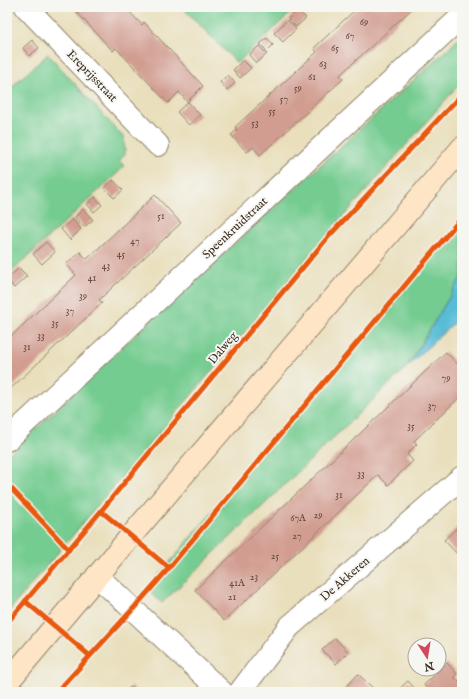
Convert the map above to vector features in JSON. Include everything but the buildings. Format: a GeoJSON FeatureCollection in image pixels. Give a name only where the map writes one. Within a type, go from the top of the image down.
{"type":"FeatureCollection","features":[{"type":"Feature","properties":{"kind":"street","name":"Ereprijsstraat"},"geometry":{"type":"LineString","coordinates":[[26,7],[158,145]]}},
{"type":"Feature","properties":{"kind":"street","name":"Speenkruidstraat"},"geometry":{"type":"LineString","coordinates":[[7,440],[462,16]]}},
{"type":"Feature","properties":{"kind":"street"},"geometry":{"type":"LineString","coordinates":[[7,683],[462,148]]}},
{"type":"Feature","properties":{"kind":"street","name":"De Akkeren"},"geometry":{"type":"LineString","coordinates":[[240,692],[289,627],[462,477]]}},
{"type":"Feature","properties":{"kind":"street"},"geometry":{"type":"LineString","coordinates":[[97,576],[222,692]]}},
{"type":"Feature","properties":{"kind":"green space"},"geometry":{"type":"Polygon","coordinates":[[[182,7],[297,7],[237,63],[182,7]]]}},
{"type":"Feature","properties":{"kind":"green space"},"geometry":{"type":"Polygon","coordinates":[[[462,36],[462,81],[314,250],[7,613],[7,456],[151,320],[462,36]]]}},
{"type":"Feature","properties":{"kind":"green space"},"geometry":{"type":"Polygon","coordinates":[[[48,54],[124,138],[125,155],[119,161],[125,166],[7,276],[7,91],[48,54]]]}},
{"type":"Feature","properties":{"kind":"green space"},"geometry":{"type":"Polygon","coordinates":[[[462,223],[462,276],[408,366],[162,603],[147,589],[328,376],[462,223]]]}},
{"type":"Feature","properties":{"kind":"water"},"geometry":{"type":"Polygon","coordinates":[[[462,276],[462,315],[408,366],[462,276]]]}},
{"type":"Feature","properties":{"kind":"cycle path","name":"Dalweg"},"geometry":{"type":"LineString","coordinates":[[7,623],[329,236],[462,94]]}},
{"type":"Feature","properties":{"kind":"cycle path"},"geometry":{"type":"LineString","coordinates":[[57,692],[169,568],[462,217]]}},
{"type":"Feature","properties":{"kind":"cycle path"},"geometry":{"type":"LineString","coordinates":[[7,484],[69,550]]}},
{"type":"Feature","properties":{"kind":"cycle path"},"geometry":{"type":"LineString","coordinates":[[101,511],[169,568]]}},
{"type":"Feature","properties":{"kind":"cycle path"},"geometry":{"type":"LineString","coordinates":[[25,601],[90,656]]}}]}
